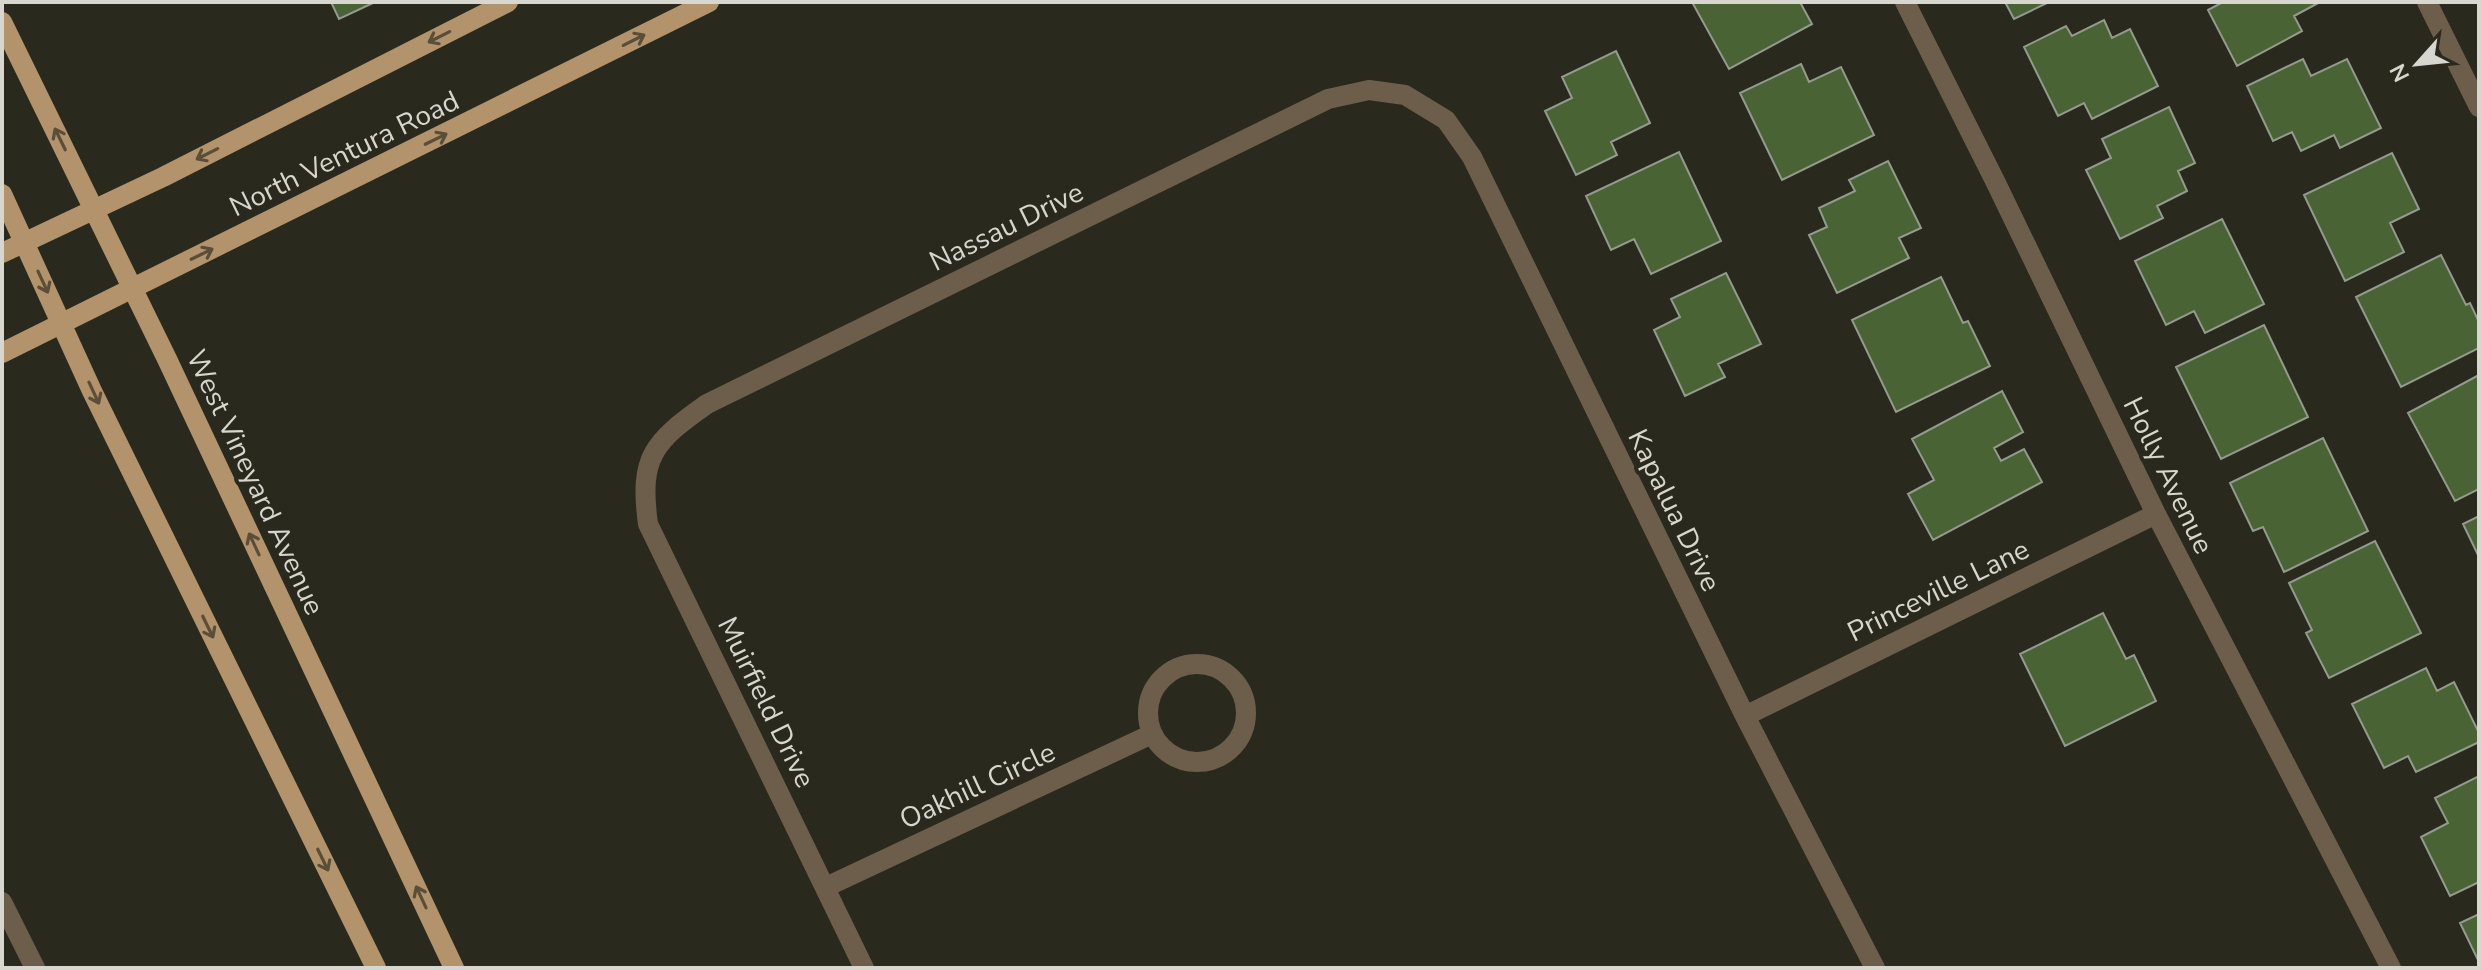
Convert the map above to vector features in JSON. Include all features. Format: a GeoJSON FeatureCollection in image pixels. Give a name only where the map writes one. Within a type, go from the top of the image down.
{"type":"FeatureCollection","features":[{"type":"Feature","properties":{"kind":"main road"},"geometry":{"type":"LineString","coordinates":[[2,253],[508,2]]}},
{"type":"Feature","properties":{"kind":"main road","name":"North Ventura Road"},"geometry":{"type":"LineString","coordinates":[[2,353],[709,2]]}},
{"type":"Feature","properties":{"kind":"main road","name":"West Vineyard Avenue"},"geometry":{"type":"LineString","coordinates":[[2,22],[133,288],[454,968]]}},
{"type":"Feature","properties":{"kind":"main road"},"geometry":{"type":"LineString","coordinates":[[2,194],[92,391],[376,968]]}},
{"type":"Feature","properties":{"kind":"street","name":"Holly Avenue"},"geometry":{"type":"LineString","coordinates":[[1905,2],[2156,514],[2391,968]]}},
{"type":"Feature","properties":{"kind":"street"},"geometry":{"type":"LineString","coordinates":[[2427,2],[2479,107]]}},
{"type":"Feature","properties":{"kind":"street","name":"Nassau Drive"},"geometry":{"type":"LineString","coordinates":[[651,456],[676,426],[707,404],[1328,99],[1369,90],[1405,95]]}},
{"type":"Feature","properties":{"kind":"street","name":"Kapalua Drive"},"geometry":{"type":"LineString","coordinates":[[1405,95],[1446,120],[1472,157],[1745,716],[1875,968]]}},
{"type":"Feature","properties":{"kind":"street","name":"Muirfield Drive"},"geometry":{"type":"LineString","coordinates":[[651,456],[644,491],[648,524],[864,968]]}},
{"type":"Feature","properties":{"kind":"street","name":"Princeville Lane"},"geometry":{"type":"LineString","coordinates":[[1745,716],[2156,514]]}},
{"type":"Feature","properties":{"kind":"street"},"geometry":{"type":"LineString","coordinates":[[1194,664],[1213,666],[1230,676],[1241,691],[1246,710],[1243,730],[1234,746],[1218,758],[1200,763],[1181,760],[1164,750],[1152,734],[1147,716],[1150,697],[1160,680],[1175,669],[1194,664]]}},
{"type":"Feature","properties":{"kind":"street","name":"Oakhill Circle"},"geometry":{"type":"LineString","coordinates":[[826,887],[1152,734]]}},
{"type":"Feature","properties":{"kind":"street"},"geometry":{"type":"LineString","coordinates":[[2,902],[35,968]]}},
{"type":"Feature","properties":{"kind":"building"},"geometry":{"type":"Polygon","coordinates":[[[331,2],[375,2],[339,19],[331,2]]]}},
{"type":"Feature","properties":{"kind":"building"},"geometry":{"type":"Polygon","coordinates":[[[1692,2],[1800,2],[1812,24],[1729,69],[1692,2]]]}},
{"type":"Feature","properties":{"kind":"building"},"geometry":{"type":"Polygon","coordinates":[[[2005,2],[2049,2],[2014,19],[2005,2]]]}},
{"type":"Feature","properties":{"kind":"building"},"geometry":{"type":"Polygon","coordinates":[[[2223,2],[2320,2],[2294,16],[2302,31],[2237,66],[2208,10],[2223,2]]]}},
{"type":"Feature","properties":{"kind":"building"},"geometry":{"type":"Polygon","coordinates":[[[2104,20],[2112,38],[2130,29],[2158,86],[2092,119],[2084,103],[2058,116],[2024,47],[2066,26],[2072,36],[2104,20]]]}},
{"type":"Feature","properties":{"kind":"building"},"geometry":{"type":"Polygon","coordinates":[[[1616,51],[1650,123],[1611,142],[1617,155],[1576,175],[1545,111],[1572,98],[1562,77],[1616,51]]]}},
{"type":"Feature","properties":{"kind":"building"},"geometry":{"type":"Polygon","coordinates":[[[2303,59],[2311,76],[2347,59],[2381,128],[2340,148],[2334,135],[2301,151],[2292,132],[2273,141],[2247,86],[2303,59]]]}},
{"type":"Feature","properties":{"kind":"building"},"geometry":{"type":"Polygon","coordinates":[[[1801,64],[1809,82],[1841,67],[1874,135],[1782,180],[1740,93],[1801,64]]]}},
{"type":"Feature","properties":{"kind":"building"},"geometry":{"type":"Polygon","coordinates":[[[2169,107],[2195,163],[2178,171],[2187,191],[2157,206],[2163,218],[2120,239],[2086,170],[2111,158],[2102,139],[2169,107]]]}},
{"type":"Feature","properties":{"kind":"building"},"geometry":{"type":"Polygon","coordinates":[[[1679,152],[1721,241],[1651,274],[1634,239],[1611,250],[1586,196],[1679,152]]]}},
{"type":"Feature","properties":{"kind":"building"},"geometry":{"type":"Polygon","coordinates":[[[2392,153],[2419,209],[2390,223],[2404,252],[2345,281],[2304,195],[2392,153]]]}},
{"type":"Feature","properties":{"kind":"building"},"geometry":{"type":"Polygon","coordinates":[[[1888,161],[1921,228],[1899,238],[1909,258],[1837,293],[1809,235],[1827,227],[1819,208],[1855,191],[1849,180],[1888,161]]]}},
{"type":"Feature","properties":{"kind":"building"},"geometry":{"type":"Polygon","coordinates":[[[2222,219],[2264,304],[2205,333],[2194,311],[2166,325],[2135,261],[2222,219]]]}},
{"type":"Feature","properties":{"kind":"building"},"geometry":{"type":"Polygon","coordinates":[[[2441,255],[2466,305],[2470,303],[2479,322],[2479,348],[2401,387],[2356,297],[2441,255]]]}},
{"type":"Feature","properties":{"kind":"building"},"geometry":{"type":"Polygon","coordinates":[[[1726,273],[1761,344],[1718,364],[1725,377],[1685,396],[1654,330],[1680,317],[1671,299],[1726,273]]]}},
{"type":"Feature","properties":{"kind":"building"},"geometry":{"type":"Polygon","coordinates":[[[1941,277],[1963,323],[1968,321],[1990,366],[1896,412],[1852,320],[1941,277]]]}},
{"type":"Feature","properties":{"kind":"building"},"geometry":{"type":"Polygon","coordinates":[[[2264,325],[2308,417],[2221,459],[2176,367],[2264,325]]]}},
{"type":"Feature","properties":{"kind":"building"},"geometry":{"type":"Polygon","coordinates":[[[2479,375],[2479,489],[2455,501],[2408,413],[2479,375]]]}},
{"type":"Feature","properties":{"kind":"building"},"geometry":{"type":"Polygon","coordinates":[[[2002,391],[2023,432],[1994,448],[2001,461],[2024,449],[2042,482],[1933,540],[1908,494],[1934,480],[1912,439],[2002,391]]]}},
{"type":"Feature","properties":{"kind":"building"},"geometry":{"type":"Polygon","coordinates":[[[2323,438],[2368,531],[2284,572],[2263,527],[2253,531],[2230,483],[2323,438]]]}},
{"type":"Feature","properties":{"kind":"building"},"geometry":{"type":"Polygon","coordinates":[[[2479,516],[2479,557],[2463,524],[2479,516]]]}},
{"type":"Feature","properties":{"kind":"building"},"geometry":{"type":"Polygon","coordinates":[[[2375,541],[2421,633],[2329,678],[2306,633],[2312,630],[2289,583],[2375,541]]]}},
{"type":"Feature","properties":{"kind":"building"},"geometry":{"type":"Polygon","coordinates":[[[2103,613],[2126,659],[2134,655],[2156,701],[2065,746],[2020,654],[2103,613]]]}},
{"type":"Feature","properties":{"kind":"building"},"geometry":{"type":"Polygon","coordinates":[[[2426,668],[2437,691],[2454,682],[2479,733],[2479,742],[2416,772],[2408,756],[2384,768],[2352,704],[2426,668]]]}},
{"type":"Feature","properties":{"kind":"building"},"geometry":{"type":"Polygon","coordinates":[[[2479,776],[2479,882],[2450,896],[2421,837],[2448,823],[2435,798],[2479,776]]]}},
{"type":"Feature","properties":{"kind":"building"},"geometry":{"type":"Polygon","coordinates":[[[2479,914],[2479,962],[2460,923],[2479,914]]]}}]}
